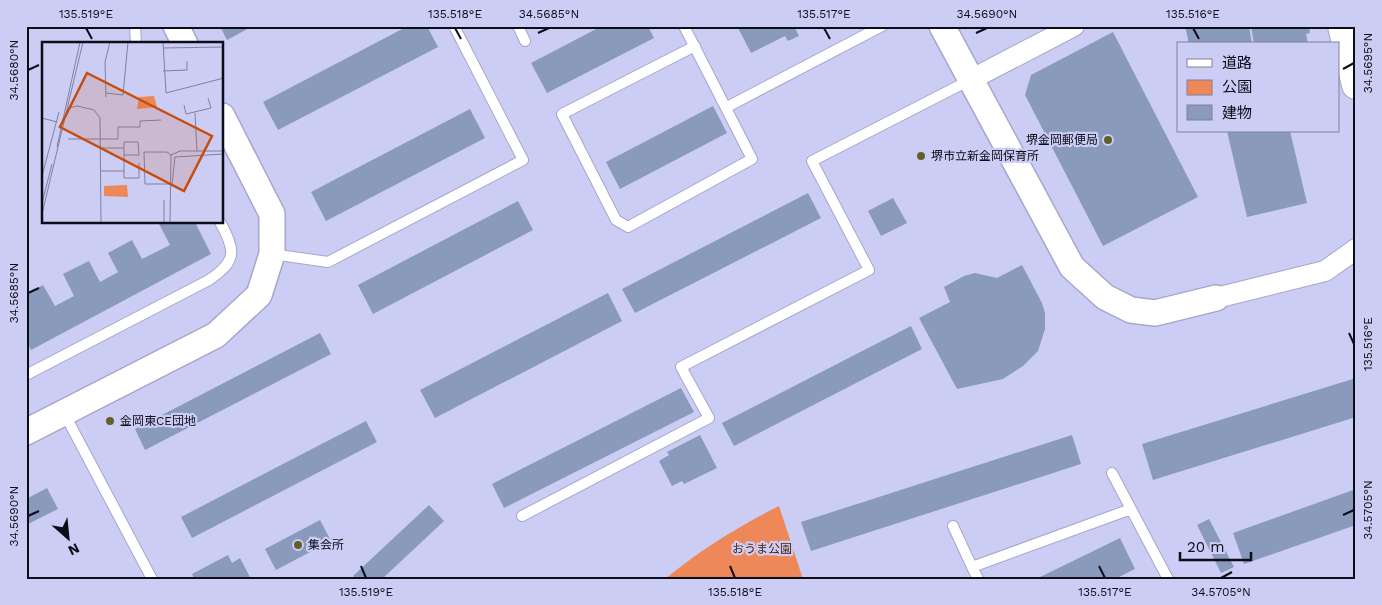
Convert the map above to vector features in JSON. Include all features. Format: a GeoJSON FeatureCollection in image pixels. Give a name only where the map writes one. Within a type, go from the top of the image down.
{"type":"FeatureCollection","features":[{"type":"Feature","properties":{"kind":"main road"},"geometry":{"type":"LineString","coordinates":[[1342,26],[1356,85]]}},
{"type":"Feature","properties":{"kind":"street"},"geometry":{"type":"LineString","coordinates":[[176,26],[184,42]]}},
{"type":"Feature","properties":{"kind":"street"},"geometry":{"type":"LineString","coordinates":[[942,26],[1072,267],[1105,297],[1131,310],[1155,313],[1325,271],[1356,249]]}},
{"type":"Feature","properties":{"kind":"street"},"geometry":{"type":"LineString","coordinates":[[970,80],[1074,26]]}},
{"type":"Feature","properties":{"kind":"street"},"geometry":{"type":"LineString","coordinates":[[26,432],[216,335],[259,295],[272,254],[272,214],[224,120]]}},
{"type":"Feature","properties":{"kind":"lane"},"geometry":{"type":"LineString","coordinates":[[135,26],[136,42]]}},
{"type":"Feature","properties":{"kind":"lane"},"geometry":{"type":"LineString","coordinates":[[272,254],[328,262],[523,160],[454,26]]}},
{"type":"Feature","properties":{"kind":"lane"},"geometry":{"type":"LineString","coordinates":[[518,26],[525,41]]}},
{"type":"Feature","properties":{"kind":"lane"},"geometry":{"type":"LineString","coordinates":[[684,26],[695,46],[727,107],[752,159],[628,227],[616,220],[562,114],[695,46]]}},
{"type":"Feature","properties":{"kind":"lane"},"geometry":{"type":"LineString","coordinates":[[727,107],[882,26]]}},
{"type":"Feature","properties":{"kind":"lane"},"geometry":{"type":"LineString","coordinates":[[522,516],[709,418],[682,367],[869,270],[812,161],[970,80]]}},
{"type":"Feature","properties":{"kind":"lane"},"geometry":{"type":"LineString","coordinates":[[26,375],[221,272],[230,259],[231,243],[221,224]]}},
{"type":"Feature","properties":{"kind":"lane"},"geometry":{"type":"LineString","coordinates":[[64,412],[152,579]]}},
{"type":"Feature","properties":{"kind":"lane"},"geometry":{"type":"LineString","coordinates":[[1112,473],[1168,579]]}},
{"type":"Feature","properties":{"kind":"lane"},"geometry":{"type":"LineString","coordinates":[[972,567],[1130,509]]}},
{"type":"Feature","properties":{"kind":"lane"},"geometry":{"type":"LineString","coordinates":[[953,526],[978,579]]}},
{"type":"Feature","properties":{"kind":"green space","name":"おうま公園"},"geometry":{"type":"Polygon","coordinates":[[[779,506],[803,579],[665,579],[720,539],[779,506]]]}},
{"type":"Feature","properties":{"kind":"building"},"geometry":{"type":"Polygon","coordinates":[[[220,26],[253,26],[227,40],[220,26]]]}},
{"type":"Feature","properties":{"kind":"building"},"geometry":{"type":"Polygon","coordinates":[[[408,26],[427,26],[438,47],[278,130],[263,102],[408,26]]]}},
{"type":"Feature","properties":{"kind":"building"},"geometry":{"type":"Polygon","coordinates":[[[602,26],[648,26],[654,38],[547,93],[531,63],[602,26]]]}},
{"type":"Feature","properties":{"kind":"building"},"geometry":{"type":"Polygon","coordinates":[[[737,26],[794,26],[799,36],[788,41],[785,36],[751,53],[737,26]]]}},
{"type":"Feature","properties":{"kind":"building"},"geometry":{"type":"Polygon","coordinates":[[[1185,26],[1249,26],[1252,42],[1189,42],[1185,26]]]}},
{"type":"Feature","properties":{"kind":"building"},"geometry":{"type":"Polygon","coordinates":[[[1251,26],[1309,26],[1310,33],[1306,34],[1308,42],[1254,42],[1251,26]]]}},
{"type":"Feature","properties":{"kind":"building"},"geometry":{"type":"Polygon","coordinates":[[[1113,32],[1198,197],[1103,246],[1025,95],[1031,75],[1113,32]]]}},
{"type":"Feature","properties":{"kind":"building"},"geometry":{"type":"Polygon","coordinates":[[[713,106],[727,133],[620,189],[606,162],[713,106]]]}},
{"type":"Feature","properties":{"kind":"building"},"geometry":{"type":"Polygon","coordinates":[[[470,109],[485,138],[326,221],[311,192],[470,109]]]}},
{"type":"Feature","properties":{"kind":"building"},"geometry":{"type":"Polygon","coordinates":[[[1227,132],[1290,132],[1307,203],[1247,217],[1227,132]]]}},
{"type":"Feature","properties":{"kind":"building"},"geometry":{"type":"Polygon","coordinates":[[[808,193],[821,218],[635,313],[622,289],[808,193]]]}},
{"type":"Feature","properties":{"kind":"building"},"geometry":{"type":"Polygon","coordinates":[[[893,198],[907,223],[881,236],[868,211],[893,198]]]}},
{"type":"Feature","properties":{"kind":"building"},"geometry":{"type":"Polygon","coordinates":[[[518,201],[533,230],[373,314],[358,285],[518,201]]]}},
{"type":"Feature","properties":{"kind":"building"},"geometry":{"type":"Polygon","coordinates":[[[159,224],[196,224],[211,254],[31,350],[26,341],[26,321],[28,320],[26,317],[26,294],[43,285],[55,306],[74,296],[63,274],[89,261],[100,282],[118,272],[108,253],[132,240],[142,259],[170,245],[159,224]]]}},
{"type":"Feature","properties":{"kind":"building"},"geometry":{"type":"Polygon","coordinates":[[[1022,265],[1042,303],[1045,313],[1045,329],[1038,351],[1023,366],[1003,379],[957,389],[919,318],[950,302],[944,287],[964,276],[975,273],[997,278],[1022,265]]]}},
{"type":"Feature","properties":{"kind":"building"},"geometry":{"type":"Polygon","coordinates":[[[608,293],[622,321],[435,418],[420,390],[608,293]]]}},
{"type":"Feature","properties":{"kind":"building"},"geometry":{"type":"Polygon","coordinates":[[[911,326],[922,349],[734,446],[722,423],[911,326]]]}},
{"type":"Feature","properties":{"kind":"building"},"geometry":{"type":"Polygon","coordinates":[[[320,333],[331,354],[145,450],[135,429],[320,333]]]}},
{"type":"Feature","properties":{"kind":"building"},"geometry":{"type":"Polygon","coordinates":[[[1356,378],[1356,417],[1153,480],[1142,444],[1356,378]]]}},
{"type":"Feature","properties":{"kind":"building"},"geometry":{"type":"Polygon","coordinates":[[[681,388],[694,412],[504,508],[492,484],[681,388]]]}},
{"type":"Feature","properties":{"kind":"building"},"geometry":{"type":"Polygon","coordinates":[[[366,421],[377,442],[192,538],[181,517],[366,421]]]}},
{"type":"Feature","properties":{"kind":"building"},"geometry":{"type":"Polygon","coordinates":[[[700,435],[717,468],[684,484],[682,481],[672,486],[659,461],[669,455],[667,452],[700,435]]]}},
{"type":"Feature","properties":{"kind":"building"},"geometry":{"type":"Polygon","coordinates":[[[1072,435],[1081,464],[811,551],[801,522],[1072,435]]]}},
{"type":"Feature","properties":{"kind":"building"},"geometry":{"type":"Polygon","coordinates":[[[47,488],[58,509],[26,525],[26,499],[47,488]]]}},
{"type":"Feature","properties":{"kind":"building"},"geometry":{"type":"Polygon","coordinates":[[[1356,489],[1356,525],[1244,564],[1233,533],[1356,489]]]}},
{"type":"Feature","properties":{"kind":"building"},"geometry":{"type":"Polygon","coordinates":[[[429,505],[444,521],[382,579],[356,579],[353,576],[429,505]]]}},
{"type":"Feature","properties":{"kind":"building"},"geometry":{"type":"Polygon","coordinates":[[[1209,519],[1234,567],[1221,573],[1197,525],[1209,519]]]}},
{"type":"Feature","properties":{"kind":"building","name":"集会所"},"geometry":{"type":"Polygon","coordinates":[[[320,520],[331,541],[276,570],[265,549],[320,520]]]}},
{"type":"Feature","properties":{"kind":"building"},"geometry":{"type":"Polygon","coordinates":[[[1120,538],[1135,569],[1115,579],[1036,579],[1120,538]]]}},
{"type":"Feature","properties":{"kind":"building"},"geometry":{"type":"Polygon","coordinates":[[[228,555],[232,563],[240,558],[251,579],[194,579],[192,574],[228,555]]]}},
{"type":"Feature","properties":{"kind":"place","name":"堺金岡郵便局"},"geometry":{"type":"Point","coordinates":[1108,140]}},
{"type":"Feature","properties":{"kind":"place","name":"堺市立新金岡保育所"},"geometry":{"type":"Point","coordinates":[921,156]}},
{"type":"Feature","properties":{"kind":"place","name":"金岡東CE団地"},"geometry":{"type":"Point","coordinates":[110,421]}},
{"type":"Feature","properties":{"kind":"place","name":"集会所"},"geometry":{"type":"Point","coordinates":[298,545]}}]}
